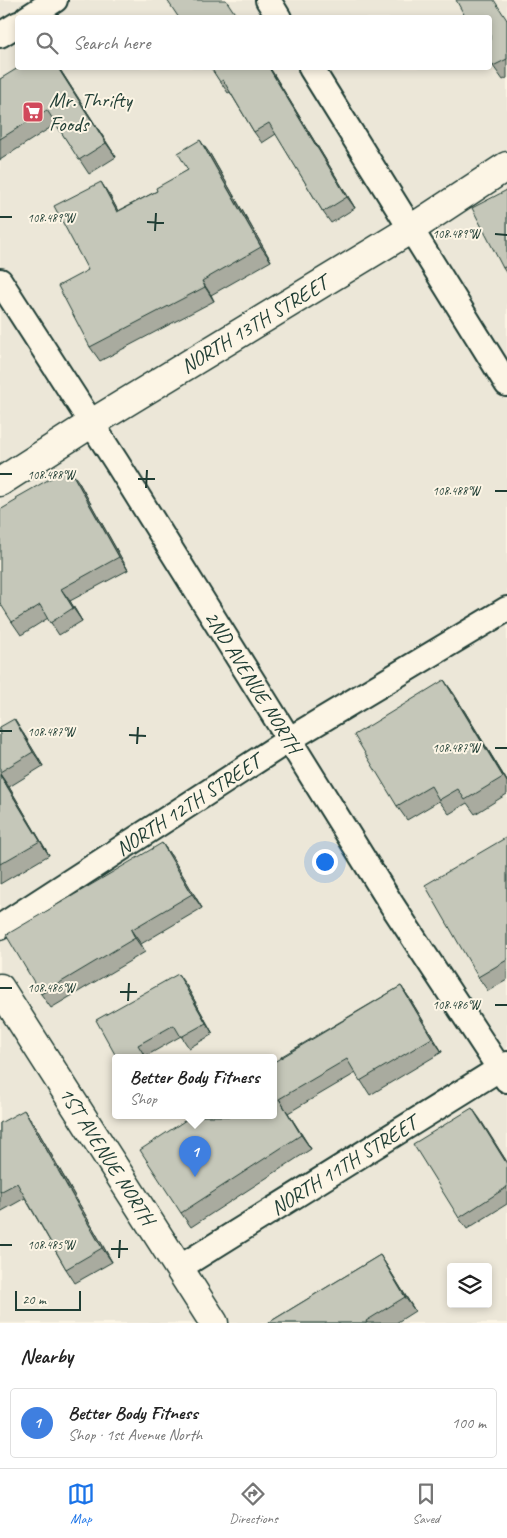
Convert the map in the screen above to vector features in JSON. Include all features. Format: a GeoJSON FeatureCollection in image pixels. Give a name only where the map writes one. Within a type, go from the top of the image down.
{"type":"FeatureCollection","features":[{"type":"Feature","properties":{"kind":"street"},"geometry":{"type":"LineString","coordinates":[[32,15],[55,0]]}},
{"type":"Feature","properties":{"kind":"street"},"geometry":{"type":"LineString","coordinates":[[268,0],[277,15]]}},
{"type":"Feature","properties":{"kind":"street"},"geometry":{"type":"LineString","coordinates":[[0,35],[15,26]]}},
{"type":"Feature","properties":{"kind":"street"},"geometry":{"type":"LineString","coordinates":[[312,70],[507,384]]}},
{"type":"Feature","properties":{"kind":"street","name":"NORTH 13TH STREET"},"geometry":{"type":"LineString","coordinates":[[0,482],[92,423],[411,229],[507,166]]}},
{"type":"Feature","properties":{"kind":"street","name":"2ND AVENUE NORTH"},"geometry":{"type":"LineString","coordinates":[[0,282],[92,423],[392,905],[505,1071]]}},
{"type":"Feature","properties":{"kind":"street","name":"NORTH 12TH STREET"},"geometry":{"type":"LineString","coordinates":[[0,927],[290,739],[507,609]]}},
{"type":"Feature","properties":{"kind":"street","name":"1ST AVENUE NORTH"},"geometry":{"type":"LineString","coordinates":[[0,988],[214,1323]]}},
{"type":"Feature","properties":{"kind":"street","name":"NORTH 11TH STREET"},"geometry":{"type":"LineString","coordinates":[[179,1268],[505,1071]]}},
{"type":"Feature","properties":{"kind":"shaded area"},"geometry":{"type":"Polygon","coordinates":[[[0,0],[507,0],[507,1323],[0,1323],[0,0]]]}},
{"type":"Feature","properties":{"kind":"building"},"geometry":{"type":"Polygon","coordinates":[[[167,0],[226,0],[236,15],[177,15],[167,0]]]}},
{"type":"Feature","properties":{"kind":"building"},"geometry":{"type":"Polygon","coordinates":[[[456,0],[494,0],[507,20],[507,59],[493,66],[492,64],[492,15],[464,15],[456,0]]]}},
{"type":"Feature","properties":{"kind":"building"},"geometry":{"type":"Polygon","coordinates":[[[15,70],[59,70],[106,143],[79,160],[47,110],[0,139],[0,79],[15,70]]]}},
{"type":"Feature","properties":{"kind":"building"},"geometry":{"type":"Polygon","coordinates":[[[212,70],[270,70],[347,197],[323,212],[269,123],[254,132],[223,80],[220,82],[212,70]]]}},
{"type":"Feature","properties":{"kind":"building"},"geometry":{"type":"Polygon","coordinates":[[[200,140],[261,247],[202,281],[205,287],[90,347],[58,286],[88,270],[54,206],[101,182],[117,212],[157,191],[156,188],[188,170],[178,153],[200,140]]]}},
{"type":"Feature","properties":{"kind":"building"},"geometry":{"type":"Polygon","coordinates":[[[507,190],[507,266],[503,268],[472,208],[507,190]]]}},
{"type":"Feature","properties":{"kind":"building"},"geometry":{"type":"Polygon","coordinates":[[[69,468],[119,557],[61,589],[73,608],[50,623],[40,605],[12,622],[0,603],[0,510],[17,500],[16,498],[69,468]]]}},
{"type":"Feature","properties":{"kind":"building"},"geometry":{"type":"Polygon","coordinates":[[[444,680],[503,777],[465,800],[458,789],[439,800],[431,786],[397,806],[354,735],[444,680]]]}},
{"type":"Feature","properties":{"kind":"building"},"geometry":{"type":"Polygon","coordinates":[[[14,719],[33,752],[0,772],[0,727],[14,719]]]}},
{"type":"Feature","properties":{"kind":"building"},"geometry":{"type":"Polygon","coordinates":[[[0,775],[40,841],[0,864],[0,775]]]}},
{"type":"Feature","properties":{"kind":"building"},"geometry":{"type":"Polygon","coordinates":[[[507,837],[507,960],[478,977],[425,885],[507,837]]]}},
{"type":"Feature","properties":{"kind":"building"},"geometry":{"type":"Polygon","coordinates":[[[162,843],[192,894],[131,930],[135,938],[41,994],[6,935],[162,843]]]}},
{"type":"Feature","properties":{"kind":"building"},"geometry":{"type":"Polygon","coordinates":[[[178,974],[206,1023],[181,1037],[174,1025],[138,1045],[144,1054],[115,1054],[96,1020],[178,974]]]}},
{"type":"Feature","properties":{"kind":"building"},"geometry":{"type":"Polygon","coordinates":[[[401,986],[432,1038],[360,1081],[347,1059],[279,1099],[301,1135],[181,1213],[140,1150],[187,1119],[277,1119],[277,1060],[401,986]]]}},
{"type":"Feature","properties":{"kind":"building"},"geometry":{"type":"Polygon","coordinates":[[[472,1108],[507,1164],[507,1187],[459,1218],[413,1144],[472,1108]]]}},
{"type":"Feature","properties":{"kind":"building"},"geometry":{"type":"Polygon","coordinates":[[[24,1110],[102,1248],[66,1269],[17,1183],[0,1192],[0,1123],[24,1110]]]}},
{"type":"Feature","properties":{"kind":"building"},"geometry":{"type":"Polygon","coordinates":[[[380,1255],[405,1297],[366,1321],[367,1323],[268,1323],[380,1255]]]}},
{"type":"Feature","properties":{"kind":"place","name":"Mr. Thrifty Foods"},"geometry":{"type":"Point","coordinates":[33,112]}},
{"type":"Feature","properties":{"kind":"place","name":"Better Body Fitness"},"geometry":{"type":"Point","coordinates":[195,1177]}}]}
